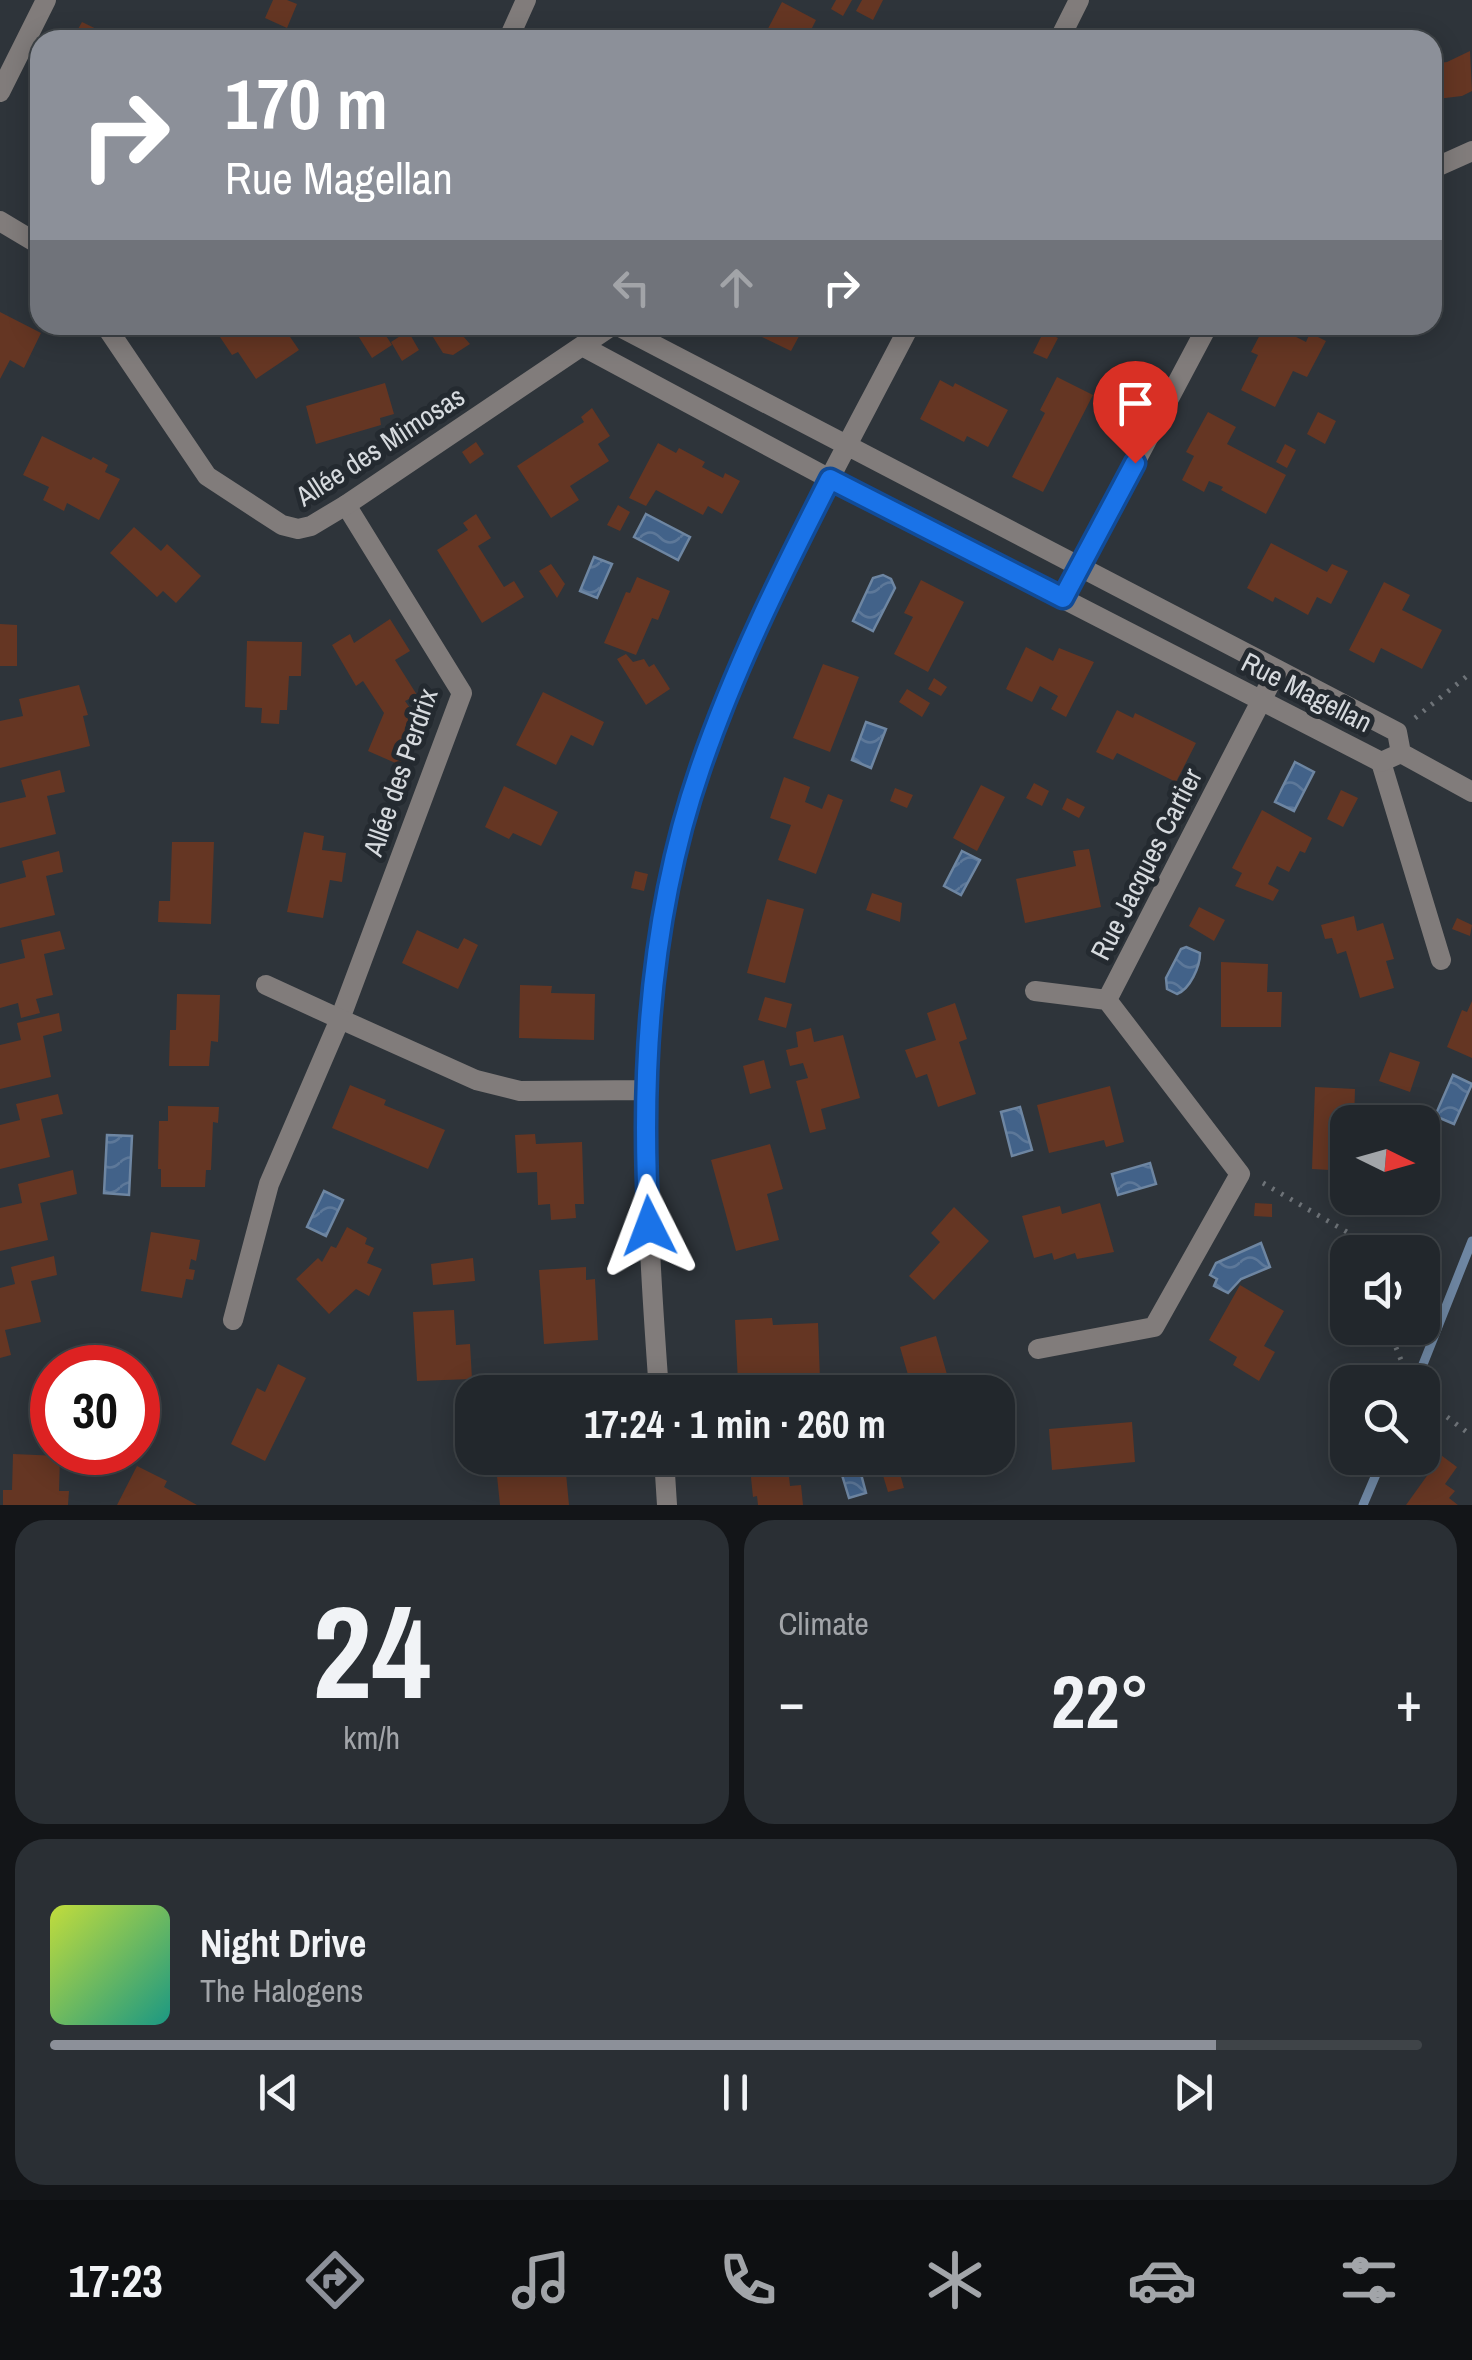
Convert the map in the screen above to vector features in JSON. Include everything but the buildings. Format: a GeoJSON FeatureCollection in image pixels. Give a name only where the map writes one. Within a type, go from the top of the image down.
{"type":"FeatureCollection","features":[{"type":"Feature","properties":{"kind":"street"},"geometry":{"type":"LineString","coordinates":[[31,30],[46,0]]}},
{"type":"Feature","properties":{"kind":"street"},"geometry":{"type":"LineString","coordinates":[[512,30],[526,0]]}},
{"type":"Feature","properties":{"kind":"street"},"geometry":{"type":"LineString","coordinates":[[1064,30],[1080,0]]}},
{"type":"Feature","properties":{"kind":"street"},"geometry":{"type":"LineString","coordinates":[[0,92],[30,32]]}},
{"type":"Feature","properties":{"kind":"street"},"geometry":{"type":"LineString","coordinates":[[1442,164],[1472,151]]}},
{"type":"Feature","properties":{"kind":"street"},"geometry":{"type":"LineString","coordinates":[[0,221],[30,239]]}},
{"type":"Feature","properties":{"kind":"street","name":"Allée des Mimosas"},"geometry":{"type":"LineString","coordinates":[[111,335],[207,476],[282,525],[298,529],[311,526],[346,504],[582,346]]}},
{"type":"Feature","properties":{"kind":"street","name":"Rue Magellan"},"geometry":{"type":"LineString","coordinates":[[599,335],[582,346],[830,479],[1262,699],[1393,749]]}},
{"type":"Feature","properties":{"kind":"street","name":"Rue Magellan"},"geometry":{"type":"LineString","coordinates":[[633,335],[1277,670],[1393,749]]}},
{"type":"Feature","properties":{"kind":"street"},"geometry":{"type":"LineString","coordinates":[[658,1375],[645,1149],[649,1039],[665,912],[699,772],[771,596],[905,335]]}},
{"type":"Feature","properties":{"kind":"street"},"geometry":{"type":"LineString","coordinates":[[1063,598],[1203,335]]}},
{"type":"Feature","properties":{"kind":"street","name":"Allée des Perdrix"},"geometry":{"type":"LineString","coordinates":[[340,1019],[462,693],[346,504]]}},
{"type":"Feature","properties":{"kind":"street","name":"Rue Jacques Cartier"},"geometry":{"type":"LineString","coordinates":[[1240,1174],[1107,1000],[1277,670]]}},
{"type":"Feature","properties":{"kind":"street"},"geometry":{"type":"LineString","coordinates":[[1393,749],[1472,792]]}},
{"type":"Feature","properties":{"kind":"street"},"geometry":{"type":"LineString","coordinates":[[1393,749],[1441,960]]}},
{"type":"Feature","properties":{"kind":"street"},"geometry":{"type":"LineString","coordinates":[[266,985],[476,1080],[520,1091],[647,1090]]}},
{"type":"Feature","properties":{"kind":"street"},"geometry":{"type":"LineString","coordinates":[[1034,992],[1107,1000]]}},
{"type":"Feature","properties":{"kind":"street"},"geometry":{"type":"LineString","coordinates":[[233,1320],[269,1184],[340,1019]]}},
{"type":"Feature","properties":{"kind":"street"},"geometry":{"type":"LineString","coordinates":[[1038,1350],[1154,1327],[1240,1174]]}},
{"type":"Feature","properties":{"kind":"street"},"geometry":{"type":"LineString","coordinates":[[665,1475],[667,1505]]}},
{"type":"Feature","properties":{"kind":"path"},"geometry":{"type":"LineString","coordinates":[[1393,749],[1472,672]]}},
{"type":"Feature","properties":{"kind":"path"},"geometry":{"type":"LineString","coordinates":[[1240,1174],[1255,1178],[1352,1235]]}},
{"type":"Feature","properties":{"kind":"path"},"geometry":{"type":"LineString","coordinates":[[1440,1412],[1472,1436]]}},
{"type":"Feature","properties":{"kind":"water"},"geometry":{"type":"Polygon","coordinates":[[[646,514],[690,537],[678,560],[634,537],[646,514]]]}},
{"type":"Feature","properties":{"kind":"water"},"geometry":{"type":"Polygon","coordinates":[[[594,557],[612,564],[597,598],[580,591],[594,557]]]}},
{"type":"Feature","properties":{"kind":"water"},"geometry":{"type":"Polygon","coordinates":[[[883,575],[891,579],[895,588],[873,631],[853,621],[873,578],[883,575]]]}},
{"type":"Feature","properties":{"kind":"water"},"geometry":{"type":"Polygon","coordinates":[[[866,722],[886,729],[871,768],[852,760],[866,722]]]}},
{"type":"Feature","properties":{"kind":"water"},"geometry":{"type":"Polygon","coordinates":[[[1295,762],[1314,772],[1294,811],[1275,802],[1295,762]]]}},
{"type":"Feature","properties":{"kind":"water"},"geometry":{"type":"Polygon","coordinates":[[[962,851],[980,860],[961,895],[944,886],[962,851]]]}},
{"type":"Feature","properties":{"kind":"water"},"geometry":{"type":"Polygon","coordinates":[[[1181,949],[1200,953],[1200,959],[1190,983],[1177,994],[1167,989],[1166,978],[1181,949]]]}},
{"type":"Feature","properties":{"kind":"water"},"geometry":{"type":"Polygon","coordinates":[[[1453,1075],[1472,1084],[1454,1124],[1440,1118],[1440,1105],[1453,1075]]]}},
{"type":"Feature","properties":{"kind":"water"},"geometry":{"type":"Polygon","coordinates":[[[1020,1107],[1032,1150],[1012,1156],[1001,1112],[1020,1107]]]}},
{"type":"Feature","properties":{"kind":"water"},"geometry":{"type":"Polygon","coordinates":[[[107,1135],[132,1136],[129,1195],[104,1193],[107,1135]]]}},
{"type":"Feature","properties":{"kind":"water"},"geometry":{"type":"Polygon","coordinates":[[[1150,1163],[1156,1184],[1118,1195],[1112,1174],[1150,1163]]]}},
{"type":"Feature","properties":{"kind":"water"},"geometry":{"type":"Polygon","coordinates":[[[324,1191],[343,1200],[326,1236],[307,1227],[324,1191]]]}},
{"type":"Feature","properties":{"kind":"water"},"geometry":{"type":"Polygon","coordinates":[[[1261,1243],[1270,1267],[1241,1279],[1228,1293],[1214,1286],[1217,1279],[1210,1275],[1216,1263],[1261,1243]]]}},
{"type":"Feature","properties":{"kind":"water"},"geometry":{"type":"Polygon","coordinates":[[[842,1475],[861,1475],[866,1493],[849,1498],[842,1475]]]}},
{"type":"Feature","properties":{"kind":"waterway"},"geometry":{"type":"LineString","coordinates":[[1423,1365],[1472,1241]]}},
{"type":"Feature","properties":{"kind":"waterway"},"geometry":{"type":"LineString","coordinates":[[1363,1505],[1376,1475]]}},
{"type":"Feature","properties":{"kind":"route"},"geometry":{"type":"LineString","coordinates":[[649,1226],[645,1149],[649,1039],[665,912],[679,848],[699,772],[732,688],[771,596],[830,479],[1063,598],[1135,463]]}}]}
